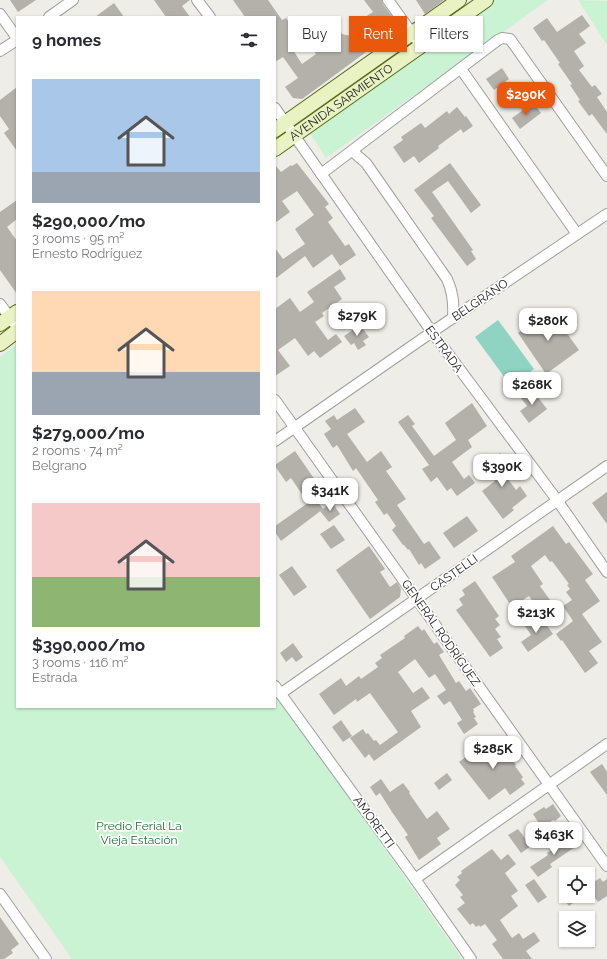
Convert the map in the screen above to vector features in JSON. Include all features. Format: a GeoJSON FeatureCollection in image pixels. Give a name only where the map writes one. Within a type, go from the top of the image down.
{"type":"FeatureCollection","features":[{"type":"Feature","properties":{"kind":"main road","name":"AVENIDA SARMIENTO"},"geometry":{"type":"LineString","coordinates":[[280,127],[459,0]]}},
{"type":"Feature","properties":{"kind":"main road","name":"AVENIDA SARMIENTO"},"geometry":{"type":"LineString","coordinates":[[463,16],[486,0]]}},
{"type":"Feature","properties":{"kind":"main road","name":"AVENIDA SARMIENTO"},"geometry":{"type":"LineString","coordinates":[[276,148],[415,50]]}},
{"type":"Feature","properties":{"kind":"main road"},"geometry":{"type":"LineString","coordinates":[[0,344],[16,332]]}},
{"type":"Feature","properties":{"kind":"street"},"geometry":{"type":"LineString","coordinates":[[50,16],[73,0]]}},
{"type":"Feature","properties":{"kind":"street"},"geometry":{"type":"LineString","coordinates":[[197,0],[209,16]]}},
{"type":"Feature","properties":{"kind":"street"},"geometry":{"type":"LineString","coordinates":[[388,0],[415,38]]}},
{"type":"Feature","properties":{"kind":"street"},"geometry":{"type":"LineString","coordinates":[[0,14],[16,38]]}},
{"type":"Feature","properties":{"kind":"street"},"geometry":{"type":"LineString","coordinates":[[321,174],[498,40],[506,38],[510,39],[607,176]]}},
{"type":"Feature","properties":{"kind":"street"},"geometry":{"type":"LineString","coordinates":[[0,51],[16,40]]}},
{"type":"Feature","properties":{"kind":"street"},"geometry":{"type":"LineString","coordinates":[[461,69],[577,234]]}},
{"type":"Feature","properties":{"kind":"street","name":"ESTRADA"},"geometry":{"type":"LineString","coordinates":[[276,112],[280,127],[294,136],[432,332],[557,500],[607,572]]}},
{"type":"Feature","properties":{"kind":"street"},"geometry":{"type":"LineString","coordinates":[[352,151],[366,163],[447,279],[452,291],[454,304],[453,318]]}},
{"type":"Feature","properties":{"kind":"street","name":"BELGRANO"},"geometry":{"type":"LineString","coordinates":[[276,440],[432,332],[607,214]]}},
{"type":"Feature","properties":{"kind":"street"},"geometry":{"type":"LineString","coordinates":[[0,304],[11,320]]}},
{"type":"Feature","properties":{"kind":"street","name":"GENERAL RODRÍGUEZ"},"geometry":{"type":"LineString","coordinates":[[276,401],[607,866]]}},
{"type":"Feature","properties":{"kind":"street","name":"CASTELLI"},"geometry":{"type":"LineString","coordinates":[[278,690],[417,599],[607,466]]}},
{"type":"Feature","properties":{"kind":"street","name":"AMORETTI"},"geometry":{"type":"LineString","coordinates":[[278,690],[415,878],[471,959]]}},
{"type":"Feature","properties":{"kind":"street"},"geometry":{"type":"LineString","coordinates":[[415,878],[607,744]]}},
{"type":"Feature","properties":{"kind":"street"},"geometry":{"type":"LineString","coordinates":[[0,895],[46,959]]}},
{"type":"Feature","properties":{"kind":"green space"},"geometry":{"type":"Polygon","coordinates":[[[495,0],[548,0],[483,46],[483,16],[472,16],[495,0]]]}},
{"type":"Feature","properties":{"kind":"green space"},"geometry":{"type":"Polygon","coordinates":[[[578,0],[607,1],[607,45],[578,0]]]}},
{"type":"Feature","properties":{"kind":"green space"},"geometry":{"type":"Polygon","coordinates":[[[422,52],[475,52],[326,158],[309,132],[422,52]]]}},
{"type":"Feature","properties":{"kind":"green space"},"geometry":{"type":"Polygon","coordinates":[[[498,320],[534,369],[511,386],[475,337],[498,320]]]}},
{"type":"Feature","properties":{"kind":"green space","name":"Predio Ferial La Vieja Estación"},"geometry":{"type":"Polygon","coordinates":[[[16,345],[16,708],[276,708],[276,693],[462,959],[72,959],[0,857],[0,357],[16,345]]]}},
{"type":"Feature","properties":{"kind":"building"},"geometry":{"type":"Polygon","coordinates":[[[10,0],[36,0],[18,12],[10,0]]]}},
{"type":"Feature","properties":{"kind":"building"},"geometry":{"type":"Polygon","coordinates":[[[154,0],[190,0],[182,6],[189,16],[165,16],[154,0]]]}},
{"type":"Feature","properties":{"kind":"building"},"geometry":{"type":"Polygon","coordinates":[[[233,0],[268,0],[282,20],[286,18],[288,21],[288,52],[294,52],[302,64],[316,54],[315,52],[341,52],[341,32],[342,34],[349,36],[349,52],[366,52],[302,99],[293,98],[285,87],[298,78],[283,57],[276,61],[276,16],[244,16],[233,0]]]}},
{"type":"Feature","properties":{"kind":"building"},"geometry":{"type":"Polygon","coordinates":[[[364,0],[382,0],[383,4],[392,16],[367,16],[373,12],[364,0]]]}},
{"type":"Feature","properties":{"kind":"building"},"geometry":{"type":"Polygon","coordinates":[[[416,0],[444,0],[425,14],[416,0]]]}},
{"type":"Feature","properties":{"kind":"building"},"geometry":{"type":"Polygon","coordinates":[[[114,3],[123,16],[96,16],[114,3]]]}},
{"type":"Feature","properties":{"kind":"building"},"geometry":{"type":"Polygon","coordinates":[[[582,15],[590,26],[579,34],[586,43],[574,51],[584,66],[579,70],[592,87],[595,85],[602,94],[597,97],[607,112],[607,134],[592,114],[589,116],[578,101],[580,100],[570,85],[572,84],[558,64],[560,63],[544,40],[542,41],[533,28],[547,18],[557,32],[582,15]]]}},
{"type":"Feature","properties":{"kind":"building"},"geometry":{"type":"Polygon","coordinates":[[[502,68],[509,79],[494,90],[486,79],[502,68]]]}},
{"type":"Feature","properties":{"kind":"building"},"geometry":{"type":"Polygon","coordinates":[[[16,88],[16,150],[4,133],[9,129],[0,116],[0,100],[16,88]]]}},
{"type":"Feature","properties":{"kind":"building"},"geometry":{"type":"Polygon","coordinates":[[[533,103],[541,113],[520,129],[512,118],[533,103]]]}},
{"type":"Feature","properties":{"kind":"building"},"geometry":{"type":"Polygon","coordinates":[[[457,107],[473,126],[463,133],[461,129],[438,146],[439,148],[419,163],[414,156],[404,163],[393,147],[403,140],[401,137],[421,123],[425,128],[447,111],[449,114],[457,107]]]}},
{"type":"Feature","properties":{"kind":"building"},"geometry":{"type":"Polygon","coordinates":[[[297,163],[329,204],[325,207],[333,218],[328,222],[345,246],[349,244],[356,255],[340,266],[332,254],[313,268],[305,256],[276,278],[276,249],[283,259],[305,244],[295,229],[314,215],[297,191],[282,201],[290,212],[276,222],[276,166],[281,172],[291,165],[292,166],[297,163]]]}},
{"type":"Feature","properties":{"kind":"building"},"geometry":{"type":"Polygon","coordinates":[[[450,163],[481,205],[471,213],[448,181],[432,192],[473,250],[471,251],[476,259],[467,266],[431,218],[434,216],[414,190],[450,163]]]}},
{"type":"Feature","properties":{"kind":"building"},"geometry":{"type":"Polygon","coordinates":[[[16,201],[16,220],[7,227],[16,240],[16,293],[0,270],[0,212],[16,201]]]}},
{"type":"Feature","properties":{"kind":"building"},"geometry":{"type":"Polygon","coordinates":[[[340,269],[346,279],[334,287],[342,299],[322,313],[324,316],[315,322],[328,340],[336,334],[342,342],[320,358],[314,351],[308,356],[295,338],[278,350],[290,366],[276,375],[276,308],[290,298],[300,312],[314,302],[307,292],[340,269]]]}},
{"type":"Feature","properties":{"kind":"building"},"geometry":{"type":"Polygon","coordinates":[[[550,310],[579,350],[546,374],[518,333],[550,310]]]}},
{"type":"Feature","properties":{"kind":"building"},"geometry":{"type":"Polygon","coordinates":[[[360,325],[369,337],[363,341],[366,345],[358,350],[354,343],[351,345],[344,336],[360,325]]]}},
{"type":"Feature","properties":{"kind":"building"},"geometry":{"type":"Polygon","coordinates":[[[529,390],[531,392],[533,391],[536,397],[537,396],[547,409],[529,423],[520,411],[527,406],[520,397],[529,390]]]}},
{"type":"Feature","properties":{"kind":"building"},"geometry":{"type":"Polygon","coordinates":[[[472,403],[487,426],[468,440],[472,447],[452,462],[464,479],[469,475],[475,483],[457,496],[451,488],[447,491],[437,477],[431,482],[422,469],[429,465],[398,422],[408,415],[415,424],[412,426],[434,456],[456,440],[445,423],[472,403]]]}},
{"type":"Feature","properties":{"kind":"building"},"geometry":{"type":"Polygon","coordinates":[[[355,408],[365,422],[347,434],[367,462],[381,451],[392,467],[386,471],[406,499],[397,505],[424,544],[429,541],[441,558],[425,569],[421,563],[419,565],[409,549],[408,550],[403,545],[392,530],[396,526],[387,513],[384,515],[375,502],[378,500],[356,468],[353,471],[337,445],[333,448],[324,434],[331,429],[325,421],[334,415],[337,420],[355,408]]]}},
{"type":"Feature","properties":{"kind":"building"},"geometry":{"type":"Polygon","coordinates":[[[295,451],[315,480],[307,486],[323,509],[281,541],[276,534],[276,525],[308,503],[291,478],[286,482],[276,467],[276,464],[295,451]]]}},
{"type":"Feature","properties":{"kind":"building"},"geometry":{"type":"Polygon","coordinates":[[[500,453],[506,463],[502,466],[504,470],[502,471],[516,490],[520,486],[527,496],[512,508],[514,510],[503,519],[482,491],[495,481],[483,465],[500,453]]]}},
{"type":"Feature","properties":{"kind":"building"},"geometry":{"type":"Polygon","coordinates":[[[607,492],[607,524],[592,503],[607,492]]]}},
{"type":"Feature","properties":{"kind":"building"},"geometry":{"type":"Polygon","coordinates":[[[332,502],[340,514],[329,522],[320,511],[332,502]]]}},
{"type":"Feature","properties":{"kind":"building"},"geometry":{"type":"Polygon","coordinates":[[[467,516],[478,531],[454,548],[443,533],[467,516]]]}},
{"type":"Feature","properties":{"kind":"building"},"geometry":{"type":"Polygon","coordinates":[[[334,525],[345,540],[331,549],[320,534],[334,525]]]}},
{"type":"Feature","properties":{"kind":"building"},"geometry":{"type":"Polygon","coordinates":[[[553,526],[566,544],[569,542],[593,574],[585,580],[600,601],[582,614],[602,642],[589,651],[598,663],[585,673],[562,640],[561,641],[556,634],[573,621],[563,606],[572,600],[566,592],[570,589],[567,585],[569,584],[552,561],[550,562],[545,555],[531,566],[543,584],[540,586],[557,610],[545,619],[529,596],[512,607],[492,577],[515,562],[511,556],[553,526]]]}},
{"type":"Feature","properties":{"kind":"building"},"geometry":{"type":"Polygon","coordinates":[[[369,546],[385,569],[380,572],[390,587],[397,582],[401,589],[400,597],[370,619],[336,570],[369,546]]]}},
{"type":"Feature","properties":{"kind":"building"},"geometry":{"type":"Polygon","coordinates":[[[292,566],[307,587],[294,596],[279,575],[292,566]]]}},
{"type":"Feature","properties":{"kind":"building"},"geometry":{"type":"Polygon","coordinates":[[[475,581],[499,616],[495,619],[500,625],[495,629],[501,637],[497,639],[503,648],[490,657],[456,610],[463,605],[459,599],[465,595],[462,590],[475,581]]]}},
{"type":"Feature","properties":{"kind":"building"},"geometry":{"type":"Polygon","coordinates":[[[539,615],[553,634],[528,652],[521,642],[531,635],[525,626],[539,615]]]}},
{"type":"Feature","properties":{"kind":"building"},"geometry":{"type":"Polygon","coordinates":[[[418,626],[422,631],[424,629],[434,644],[437,642],[444,652],[439,655],[456,683],[459,681],[466,691],[470,688],[481,704],[473,709],[476,717],[474,718],[478,724],[464,734],[457,723],[462,720],[450,701],[444,705],[437,696],[446,690],[435,674],[429,678],[415,659],[398,672],[413,693],[422,687],[430,698],[411,711],[421,727],[374,761],[369,754],[365,758],[350,738],[363,729],[366,734],[368,733],[374,741],[376,740],[380,745],[398,732],[370,693],[357,702],[356,699],[334,715],[319,694],[341,678],[346,686],[359,676],[361,679],[378,667],[375,663],[382,658],[380,655],[405,638],[404,636],[418,626]]]}},
{"type":"Feature","properties":{"kind":"building"},"geometry":{"type":"Polygon","coordinates":[[[293,643],[303,657],[296,662],[292,657],[286,662],[280,653],[293,643]]]}},
{"type":"Feature","properties":{"kind":"building"},"geometry":{"type":"Polygon","coordinates":[[[341,720],[352,736],[343,742],[332,727],[341,720]]]}},
{"type":"Feature","properties":{"kind":"building"},"geometry":{"type":"Polygon","coordinates":[[[496,737],[516,765],[515,766],[523,777],[521,779],[525,784],[510,795],[505,788],[489,800],[459,762],[474,751],[475,753],[496,737]]]}},
{"type":"Feature","properties":{"kind":"building"},"geometry":{"type":"Polygon","coordinates":[[[602,764],[607,772],[607,795],[590,772],[602,764]]]}},
{"type":"Feature","properties":{"kind":"building"},"geometry":{"type":"Polygon","coordinates":[[[447,773],[452,780],[439,790],[434,783],[447,773]]]}},
{"type":"Feature","properties":{"kind":"building"},"geometry":{"type":"Polygon","coordinates":[[[381,779],[390,792],[403,783],[427,819],[437,811],[450,829],[437,838],[441,844],[419,860],[405,837],[408,835],[380,793],[376,796],[370,787],[381,779]]]}},
{"type":"Feature","properties":{"kind":"building"},"geometry":{"type":"Polygon","coordinates":[[[553,804],[561,816],[542,828],[533,814],[544,807],[546,809],[553,804]]]}},
{"type":"Feature","properties":{"kind":"building"},"geometry":{"type":"Polygon","coordinates":[[[518,829],[531,846],[521,853],[508,835],[518,829]]]}},
{"type":"Feature","properties":{"kind":"building"},"geometry":{"type":"Polygon","coordinates":[[[571,835],[578,845],[550,864],[552,867],[538,877],[530,867],[548,855],[547,853],[571,835]]]}},
{"type":"Feature","properties":{"kind":"building"},"geometry":{"type":"Polygon","coordinates":[[[492,849],[501,860],[508,854],[516,864],[505,873],[518,891],[511,896],[518,906],[500,920],[512,938],[519,933],[523,939],[534,932],[540,941],[526,951],[532,959],[503,959],[492,944],[497,940],[485,924],[480,927],[479,925],[476,927],[473,923],[470,925],[457,909],[465,903],[460,897],[463,895],[455,885],[460,880],[457,877],[462,873],[461,871],[492,849]]]}},
{"type":"Feature","properties":{"kind":"building"},"geometry":{"type":"Polygon","coordinates":[[[600,878],[603,882],[607,879],[607,896],[598,902],[595,898],[595,881],[600,878]]]}},
{"type":"Feature","properties":{"kind":"building"},"geometry":{"type":"Polygon","coordinates":[[[534,879],[547,897],[538,903],[525,885],[534,879]]]}},
{"type":"Feature","properties":{"kind":"building"},"geometry":{"type":"Polygon","coordinates":[[[0,917],[19,944],[11,950],[13,953],[4,959],[0,959],[0,917]]]}}]}
